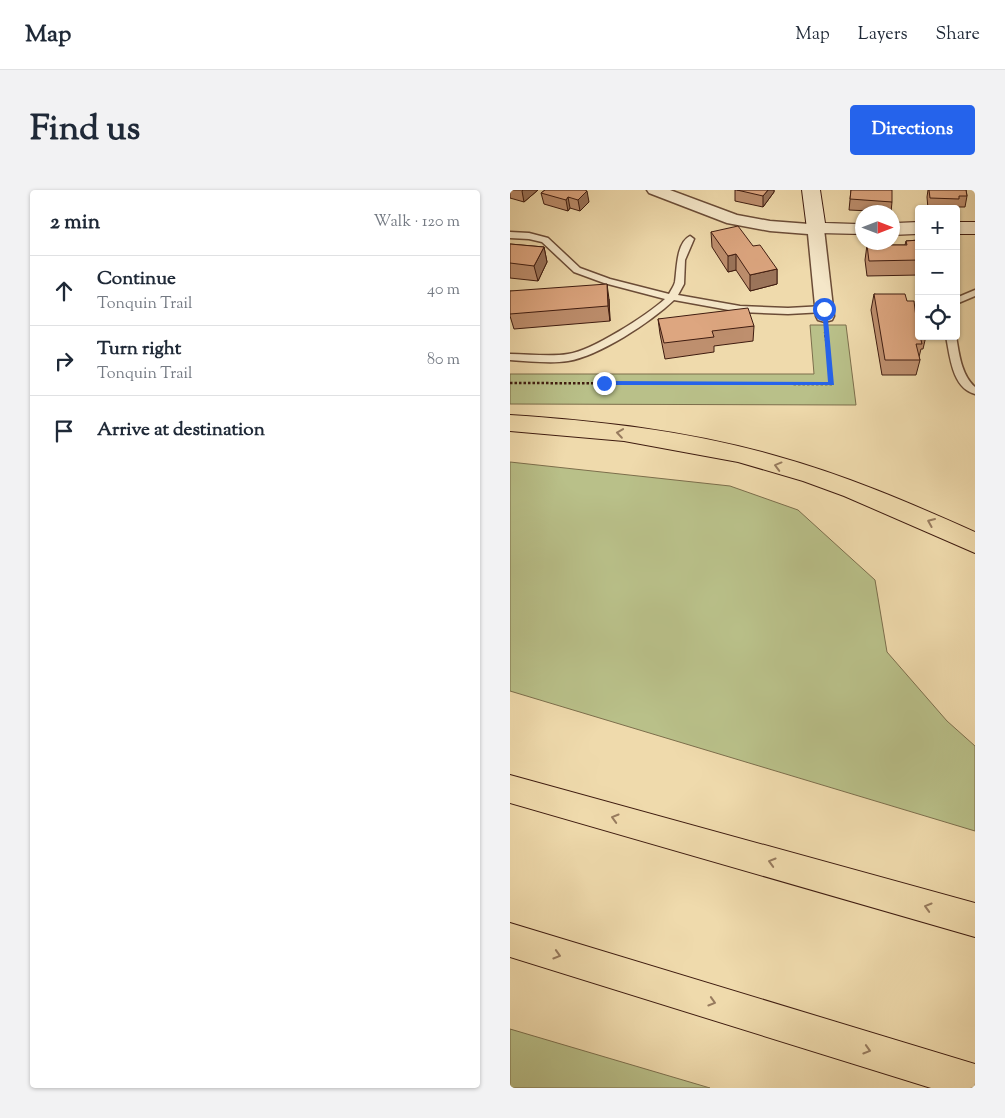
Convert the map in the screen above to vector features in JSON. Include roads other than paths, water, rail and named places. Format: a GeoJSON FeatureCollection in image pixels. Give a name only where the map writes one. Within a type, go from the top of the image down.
{"type":"FeatureCollection","features":[{"type":"Feature","properties":{"kind":"highway"},"geometry":{"type":"LineString","coordinates":[[510,423],[555,425],[619,432],[740,456],[809,475],[873,498],[975,543]]}},
{"type":"Feature","properties":{"kind":"highway"},"geometry":{"type":"LineString","coordinates":[[510,789],[975,920]]}},
{"type":"Feature","properties":{"kind":"highway"},"geometry":{"type":"LineString","coordinates":[[510,940],[975,1084]]}},
{"type":"Feature","properties":{"kind":"street"},"geometry":{"type":"LineString","coordinates":[[655,190],[733,220],[770,226],[855,229]]}},
{"type":"Feature","properties":{"kind":"street"},"geometry":{"type":"LineString","coordinates":[[811,190],[825,312]]}},
{"type":"Feature","properties":{"kind":"street"},"geometry":{"type":"LineString","coordinates":[[900,228],[915,228]]}},
{"type":"Feature","properties":{"kind":"street"},"geometry":{"type":"LineString","coordinates":[[960,228],[975,228]]}},
{"type":"Feature","properties":{"kind":"lane"},"geometry":{"type":"LineString","coordinates":[[510,236],[529,236],[545,240],[577,270],[607,281],[672,297],[740,309],[825,312]]}},
{"type":"Feature","properties":{"kind":"lane"},"geometry":{"type":"LineString","coordinates":[[510,358],[566,358],[585,354],[656,312],[672,297],[679,284],[681,260],[690,239]]}},
{"type":"Feature","properties":{"kind":"lane"},"geometry":{"type":"LineString","coordinates":[[960,299],[975,293]]}},
{"type":"Feature","properties":{"kind":"lane"},"geometry":{"type":"LineString","coordinates":[[952,340],[958,370],[970,390],[975,391]]}}]}
